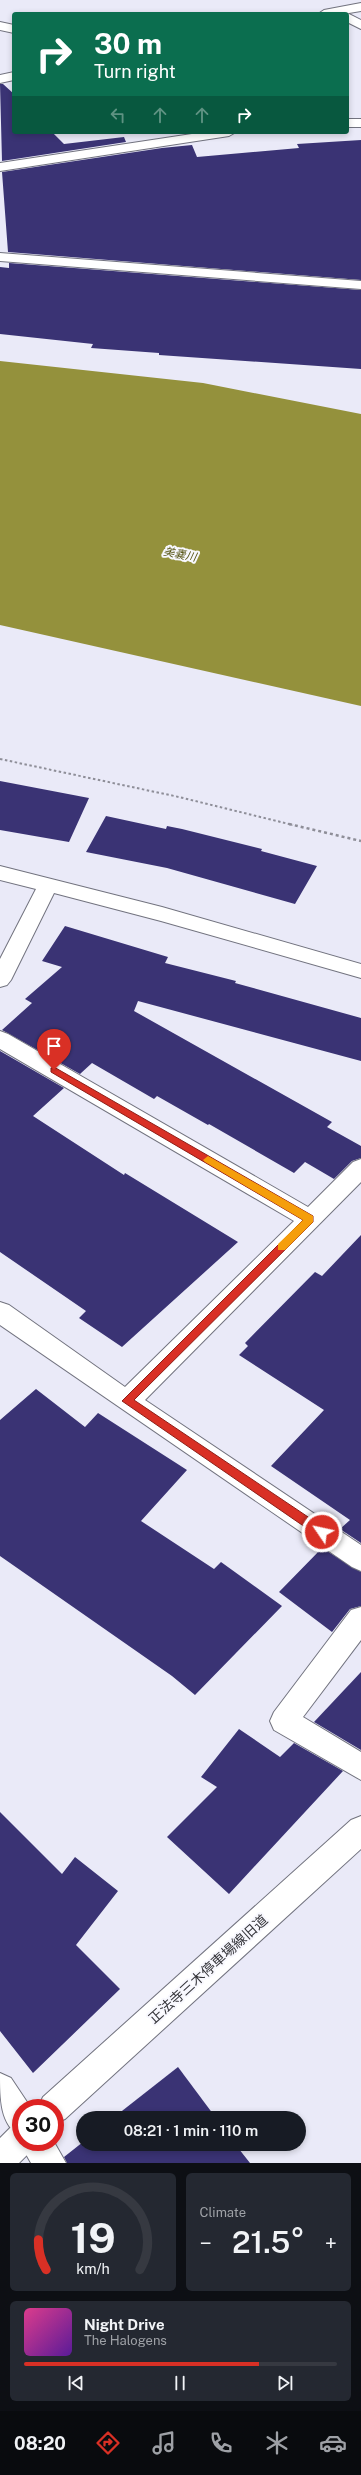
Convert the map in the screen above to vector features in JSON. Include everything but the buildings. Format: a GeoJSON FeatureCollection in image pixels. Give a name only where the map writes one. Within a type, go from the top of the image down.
{"type":"FeatureCollection","features":[{"type":"Feature","properties":{"kind":"street"},"geometry":{"type":"LineString","coordinates":[[323,0],[340,12]]}},
{"type":"Feature","properties":{"kind":"street"},"geometry":{"type":"LineString","coordinates":[[348,12],[361,7]]}},
{"type":"Feature","properties":{"kind":"street"},"geometry":{"type":"LineString","coordinates":[[349,18],[361,25]]}},
{"type":"Feature","properties":{"kind":"street"},"geometry":{"type":"LineString","coordinates":[[0,26],[12,29]]}},
{"type":"Feature","properties":{"kind":"street"},"geometry":{"type":"LineString","coordinates":[[0,79],[12,76]]}},
{"type":"Feature","properties":{"kind":"street"},"geometry":{"type":"LineString","coordinates":[[349,123],[361,123]]}},
{"type":"Feature","properties":{"kind":"street"},"geometry":{"type":"LineString","coordinates":[[126,134],[134,148]]}},
{"type":"Feature","properties":{"kind":"street"},"geometry":{"type":"LineString","coordinates":[[0,167],[134,148],[217,134]]}},
{"type":"Feature","properties":{"kind":"street"},"geometry":{"type":"LineString","coordinates":[[0,257],[361,285]]}},
{"type":"Feature","properties":{"kind":"street"},"geometry":{"type":"LineString","coordinates":[[0,873],[162,914],[361,971]]}},
{"type":"Feature","properties":{"kind":"street"},"geometry":{"type":"LineString","coordinates":[[0,980],[48,885]]}},
{"type":"Feature","properties":{"kind":"street"},"geometry":{"type":"LineString","coordinates":[[0,1039],[310,1219]]}},
{"type":"Feature","properties":{"kind":"street"},"geometry":{"type":"LineString","coordinates":[[127,1401],[361,1168]]}},
{"type":"Feature","properties":{"kind":"street"},"geometry":{"type":"LineString","coordinates":[[0,1312],[127,1401],[361,1558]]}},
{"type":"Feature","properties":{"kind":"street"},"geometry":{"type":"LineString","coordinates":[[361,1619],[284,1721],[361,1767]]}},
{"type":"Feature","properties":{"kind":"street","name":"正法寺三木停車場線旧道"},"geometry":{"type":"LineString","coordinates":[[64,2099],[361,1830]]}},
{"type":"Feature","properties":{"kind":"street"},"geometry":{"type":"LineString","coordinates":[[0,2089],[12,2107]]}},
{"type":"Feature","properties":{"kind":"street"},"geometry":{"type":"LineString","coordinates":[[0,2160],[12,2148]]}},
{"type":"Feature","properties":{"kind":"street"},"geometry":{"type":"LineString","coordinates":[[41,2151],[50,2163]]}},
{"type":"Feature","properties":{"kind":"path"},"geometry":{"type":"LineString","coordinates":[[0,759],[179,797],[361,841]]}},
{"type":"Feature","properties":{"kind":"water","name":"美嚢川"},"geometry":{"type":"Polygon","coordinates":[[[0,361],[203,383],[361,414],[361,706],[0,625],[0,361]]]}},
{"type":"Feature","properties":{"kind":"slow traffic"},"geometry":{"type":"LineString","coordinates":[[208,1160],[310,1219],[282,1247]]}},
{"type":"Feature","properties":{"kind":"route"},"geometry":{"type":"LineString","coordinates":[[54,1070],[310,1219],[127,1401],[322,1532]]}}]}
